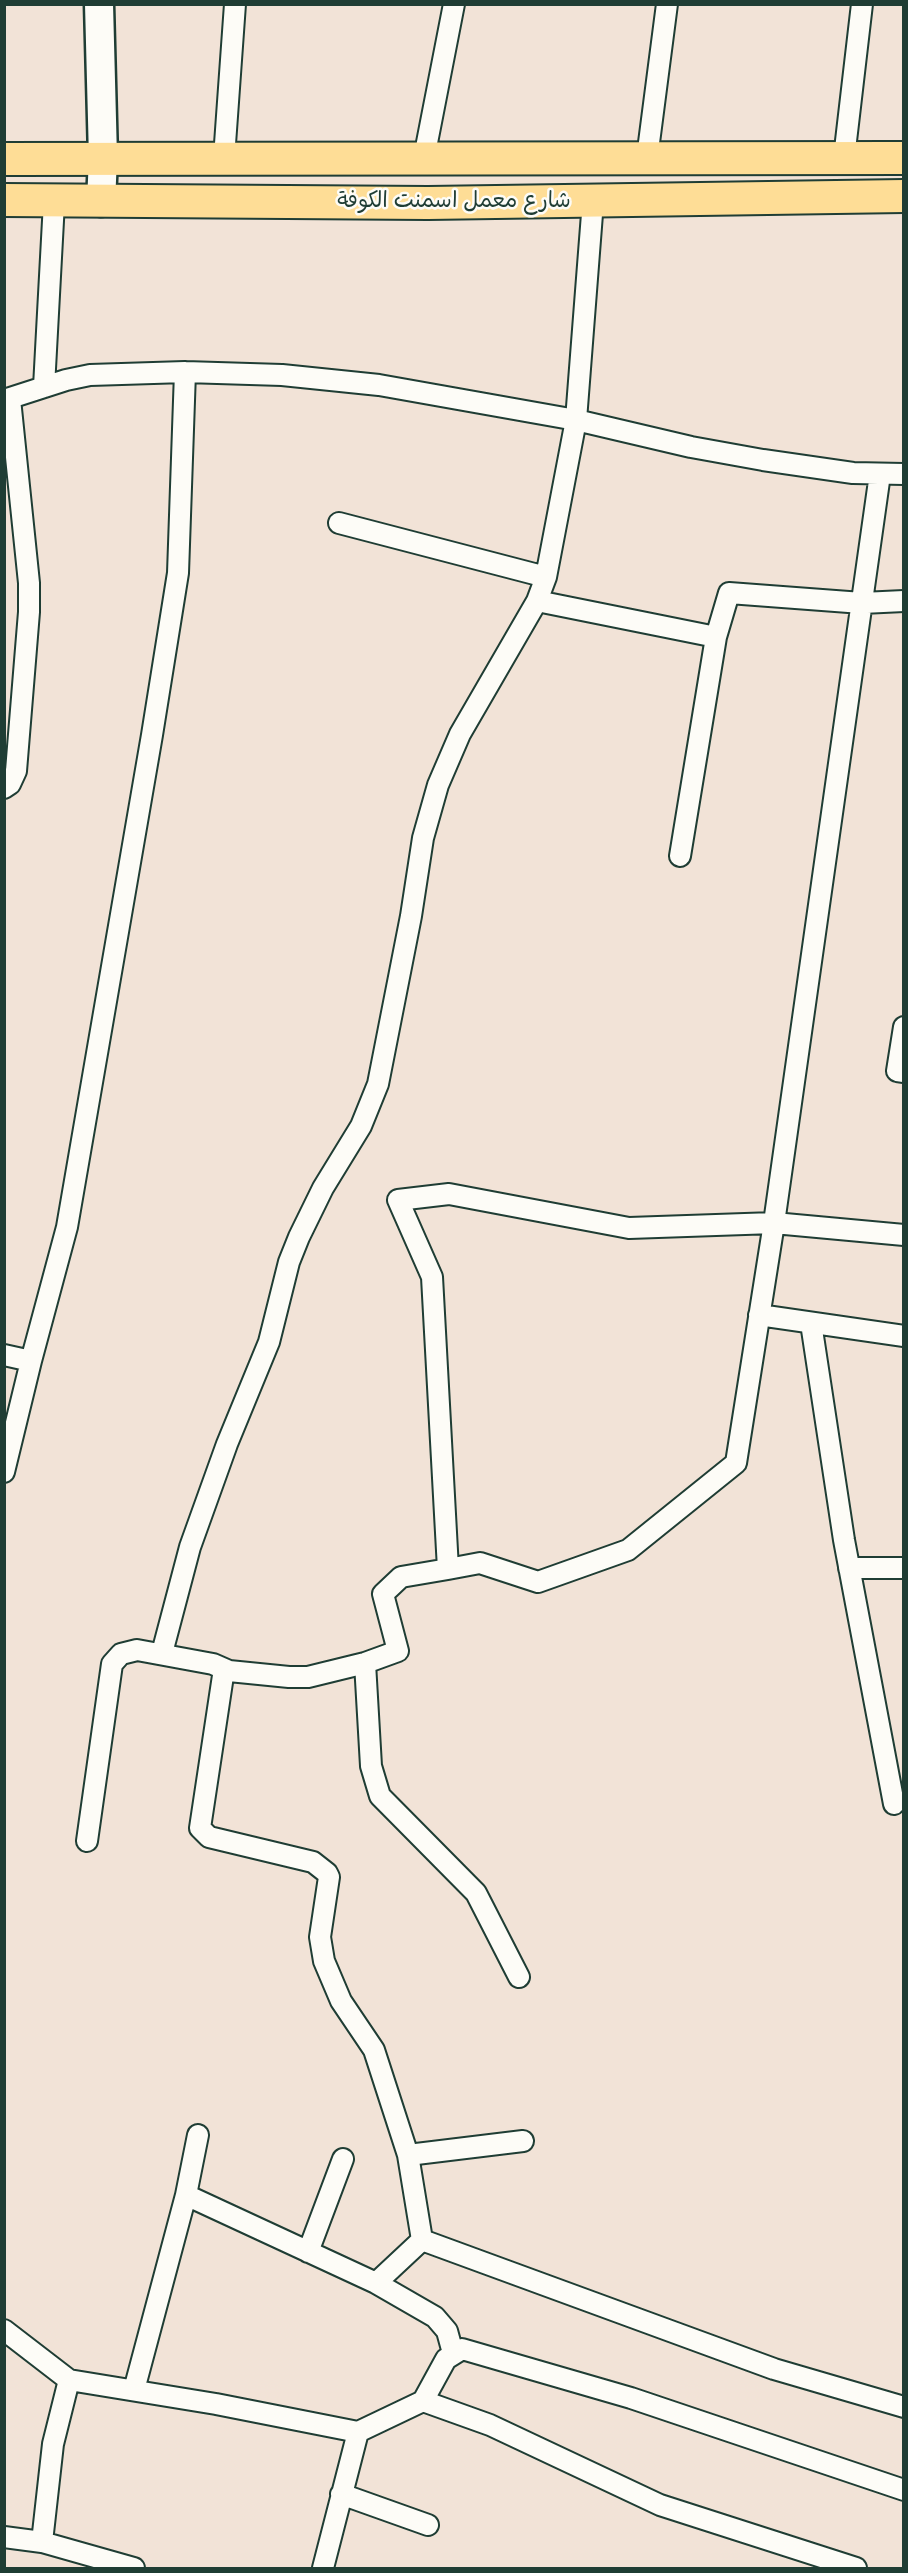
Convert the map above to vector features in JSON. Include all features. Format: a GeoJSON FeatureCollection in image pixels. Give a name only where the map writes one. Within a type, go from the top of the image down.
{"type":"FeatureCollection","features":[{"type":"Feature","properties":{"kind":"main road","name":"شارع معمل اسمنت الكوفة"},"geometry":{"type":"LineString","coordinates":[[4,159],[903,158]]}},
{"type":"Feature","properties":{"kind":"main road","name":"شارع معمل اسمنت الكوفة"},"geometry":{"type":"LineString","coordinates":[[4,200],[54,202],[593,201],[903,196]]}},
{"type":"Feature","properties":{"kind":"street"},"geometry":{"type":"LineString","coordinates":[[99,4],[103,158],[101,202]]}},
{"type":"Feature","properties":{"kind":"street"},"geometry":{"type":"LineString","coordinates":[[225,158],[235,4]]}},
{"type":"Feature","properties":{"kind":"street"},"geometry":{"type":"LineString","coordinates":[[424,158],[454,4]]}},
{"type":"Feature","properties":{"kind":"street"},"geometry":{"type":"LineString","coordinates":[[646,158],[667,4]]}},
{"type":"Feature","properties":{"kind":"street"},"geometry":{"type":"LineString","coordinates":[[843,158],[862,4]]}},
{"type":"Feature","properties":{"kind":"street"},"geometry":{"type":"LineString","coordinates":[[162,1653],[190,1547],[227,1444],[269,1342],[289,1262],[323,1188],[361,1126],[378,1084],[409,927],[423,838],[438,785],[460,734],[537,601],[546,577],[576,420],[593,201]]}},
{"type":"Feature","properties":{"kind":"street"},"geometry":{"type":"LineString","coordinates":[[44,387],[54,202]]}},
{"type":"Feature","properties":{"kind":"street"},"geometry":{"type":"LineString","coordinates":[[4,1472],[57,1266],[73,1193],[174,602],[180,544],[185,372]]}},
{"type":"Feature","properties":{"kind":"street"},"geometry":{"type":"LineString","coordinates":[[4,788],[10,784],[16,771],[29,612],[29,583],[7,400],[44,387],[90,375],[185,372],[331,379],[379,385],[576,420],[727,454],[826,470],[903,474]]}},
{"type":"Feature","properties":{"kind":"street"},"geometry":{"type":"LineString","coordinates":[[87,1841],[112,1664],[121,1653],[129,1650],[162,1653],[242,1673],[308,1677],[365,1663],[398,1651],[383,1594],[401,1577],[480,1563],[538,1582],[628,1550],[736,1463],[774,1223],[880,474]]}},
{"type":"Feature","properties":{"kind":"street"},"geometry":{"type":"LineString","coordinates":[[339,523],[546,577]]}},
{"type":"Feature","properties":{"kind":"street"},"geometry":{"type":"LineString","coordinates":[[680,856],[716,637],[729,593],[862,603],[903,601]]}},
{"type":"Feature","properties":{"kind":"street"},"geometry":{"type":"LineString","coordinates":[[537,601],[716,637]]}},
{"type":"Feature","properties":{"kind":"street"},"geometry":{"type":"LineString","coordinates":[[903,1027],[897,1071],[903,1072]]}},
{"type":"Feature","properties":{"kind":"street"},"geometry":{"type":"LineString","coordinates":[[448,1569],[432,1277],[398,1200],[449,1194],[629,1228],[774,1223],[903,1235]]}},
{"type":"Feature","properties":{"kind":"street"},"geometry":{"type":"LineString","coordinates":[[759,1316],[903,1336]]}},
{"type":"Feature","properties":{"kind":"street"},"geometry":{"type":"LineString","coordinates":[[811,1323],[849,1568],[894,1804],[903,1792]]}},
{"type":"Feature","properties":{"kind":"street"},"geometry":{"type":"LineString","coordinates":[[4,1355],[31,1361]]}},
{"type":"Feature","properties":{"kind":"street"},"geometry":{"type":"LineString","coordinates":[[849,1568],[903,1568]]}},
{"type":"Feature","properties":{"kind":"street"},"geometry":{"type":"LineString","coordinates":[[365,1663],[371,1767],[380,1796],[476,1893],[519,1977]]}},
{"type":"Feature","properties":{"kind":"street"},"geometry":{"type":"LineString","coordinates":[[224,1669],[200,1828],[209,1837],[313,1862],[327,1873],[329,1877],[320,1937],[324,1961],[341,2001],[374,2050],[408,2155],[422,2240]]}},
{"type":"Feature","properties":{"kind":"street"},"geometry":{"type":"LineString","coordinates":[[134,2390],[186,2196],[198,2135]]}},
{"type":"Feature","properties":{"kind":"street"},"geometry":{"type":"LineString","coordinates":[[408,2155],[523,2141]]}},
{"type":"Feature","properties":{"kind":"street"},"geometry":{"type":"LineString","coordinates":[[308,2252],[343,2159]]}},
{"type":"Feature","properties":{"kind":"street"},"geometry":{"type":"LineString","coordinates":[[186,2196],[376,2283],[435,2317],[447,2331],[453,2353]]}},
{"type":"Feature","properties":{"kind":"street"},"geometry":{"type":"LineString","coordinates":[[376,2283],[422,2240]]}},
{"type":"Feature","properties":{"kind":"street"},"geometry":{"type":"LineString","coordinates":[[422,2240],[764,2366],[903,2407]]}},
{"type":"Feature","properties":{"kind":"street"},"geometry":{"type":"LineString","coordinates":[[4,2330],[69,2380],[358,2432],[423,2401],[446,2359],[462,2349],[631,2398],[903,2490]]}},
{"type":"Feature","properties":{"kind":"street"},"geometry":{"type":"LineString","coordinates":[[42,2542],[53,2444],[69,2380]]}},
{"type":"Feature","properties":{"kind":"street"},"geometry":{"type":"LineString","coordinates":[[423,2401],[490,2425],[660,2505],[856,2568]]}},
{"type":"Feature","properties":{"kind":"street"},"geometry":{"type":"LineString","coordinates":[[323,2568],[358,2432]]}},
{"type":"Feature","properties":{"kind":"street"},"geometry":{"type":"LineString","coordinates":[[341,2494],[428,2525]]}},
{"type":"Feature","properties":{"kind":"street"},"geometry":{"type":"LineString","coordinates":[[4,2537],[42,2542],[77,2560],[134,2568]]}}]}
